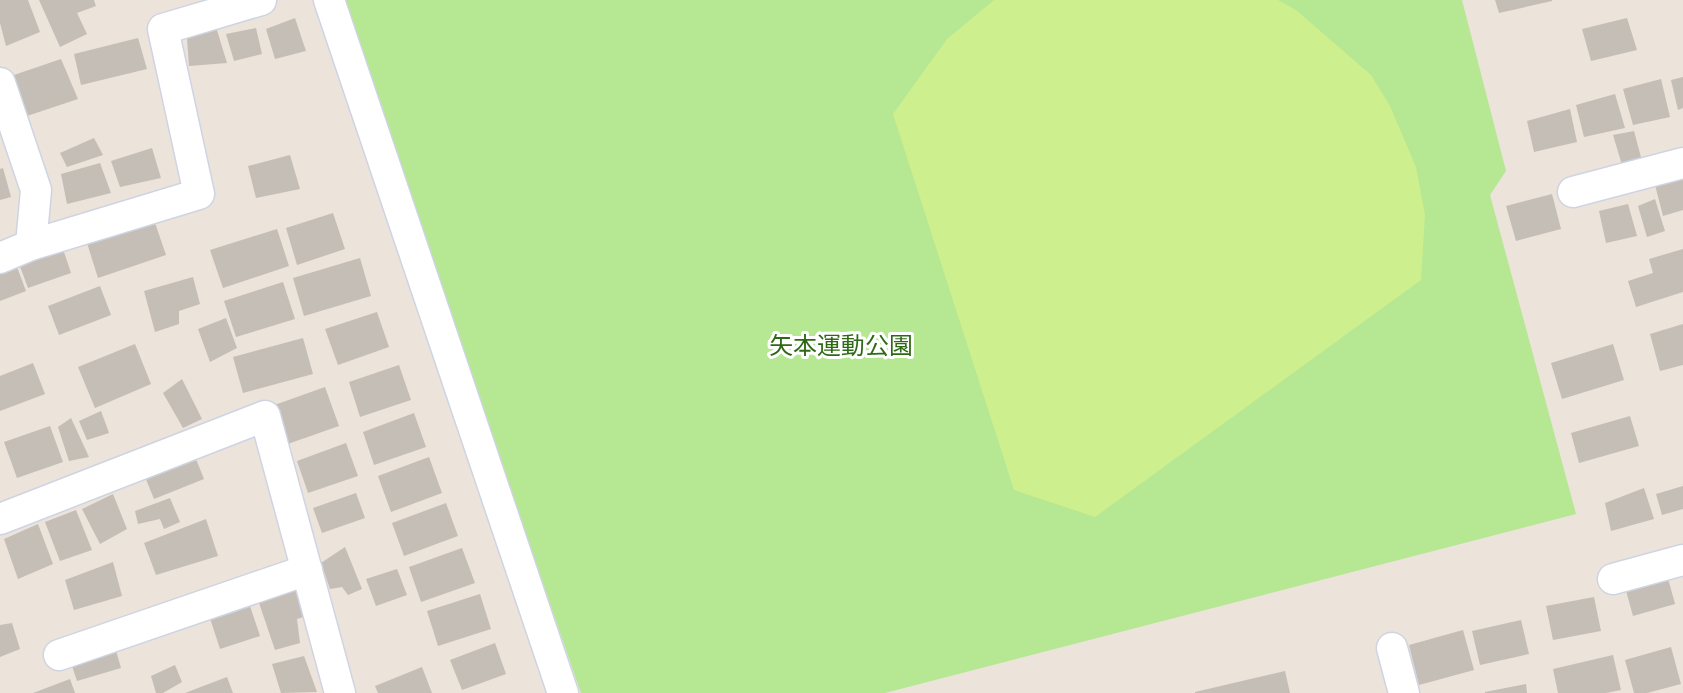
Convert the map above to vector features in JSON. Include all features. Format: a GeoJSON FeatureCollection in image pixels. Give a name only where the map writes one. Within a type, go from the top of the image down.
{"type":"FeatureCollection","features":[{"type":"Feature","properties":{"kind":"street"},"geometry":{"type":"LineString","coordinates":[[0,258],[32,245],[199,194],[163,29],[261,0]]}},
{"type":"Feature","properties":{"kind":"street"},"geometry":{"type":"LineString","coordinates":[[329,0],[563,693]]}},
{"type":"Feature","properties":{"kind":"street"},"geometry":{"type":"LineString","coordinates":[[0,83],[36,190],[32,245]]}},
{"type":"Feature","properties":{"kind":"street"},"geometry":{"type":"LineString","coordinates":[[1573,192],[1683,163]]}},
{"type":"Feature","properties":{"kind":"street"},"geometry":{"type":"LineString","coordinates":[[0,519],[265,416],[340,693]]}},
{"type":"Feature","properties":{"kind":"street"},"geometry":{"type":"LineString","coordinates":[[1613,579],[1683,560]]}},
{"type":"Feature","properties":{"kind":"street"},"geometry":{"type":"LineString","coordinates":[[59,655],[307,570]]}},
{"type":"Feature","properties":{"kind":"street"},"geometry":{"type":"LineString","coordinates":[[1392,648],[1404,693]]}},
{"type":"Feature","properties":{"kind":"green space","name":"矢本運動公園"},"geometry":{"type":"Polygon","coordinates":[[[341,0],[1462,0],[1506,171],[1490,195],[1576,514],[885,693],[581,693],[341,0]]]}},
{"type":"Feature","properties":{"kind":"green space"},"geometry":{"type":"Polygon","coordinates":[[[994,0],[1278,0],[1296,10],[1371,75],[1390,106],[1416,167],[1425,215],[1421,280],[1095,517],[1014,490],[893,114],[947,39],[994,0]]]}},
{"type":"Feature","properties":{"kind":"building"},"geometry":{"type":"Polygon","coordinates":[[[0,0],[28,0],[40,32],[6,46],[0,23],[0,0]]]}},
{"type":"Feature","properties":{"kind":"building"},"geometry":{"type":"Polygon","coordinates":[[[39,0],[94,0],[96,6],[77,13],[87,34],[60,47],[39,0]]]}},
{"type":"Feature","properties":{"kind":"building"},"geometry":{"type":"Polygon","coordinates":[[[1495,0],[1552,0],[1552,1],[1499,13],[1495,0]]]}},
{"type":"Feature","properties":{"kind":"building"},"geometry":{"type":"Polygon","coordinates":[[[295,18],[306,51],[275,59],[266,29],[295,18]]]}},
{"type":"Feature","properties":{"kind":"building"},"geometry":{"type":"Polygon","coordinates":[[[1627,18],[1637,50],[1591,61],[1582,29],[1627,18]]]}},
{"type":"Feature","properties":{"kind":"building"},"geometry":{"type":"Polygon","coordinates":[[[216,27],[227,63],[189,66],[187,38],[216,27]]]}},
{"type":"Feature","properties":{"kind":"building"},"geometry":{"type":"Polygon","coordinates":[[[256,28],[262,54],[234,61],[226,34],[256,28]]]}},
{"type":"Feature","properties":{"kind":"building"},"geometry":{"type":"Polygon","coordinates":[[[138,38],[147,69],[81,85],[74,54],[138,38]]]}},
{"type":"Feature","properties":{"kind":"building"},"geometry":{"type":"Polygon","coordinates":[[[61,59],[78,99],[27,116],[11,76],[61,59]]]}},
{"type":"Feature","properties":{"kind":"building"},"geometry":{"type":"Polygon","coordinates":[[[1683,77],[1683,108],[1678,110],[1671,80],[1683,77]]]}},
{"type":"Feature","properties":{"kind":"building"},"geometry":{"type":"Polygon","coordinates":[[[1661,79],[1670,117],[1633,125],[1623,89],[1661,79]]]}},
{"type":"Feature","properties":{"kind":"building"},"geometry":{"type":"Polygon","coordinates":[[[1615,94],[1625,128],[1584,137],[1576,105],[1615,94]]]}},
{"type":"Feature","properties":{"kind":"building"},"geometry":{"type":"Polygon","coordinates":[[[1570,109],[1577,142],[1534,152],[1527,121],[1570,109]]]}},
{"type":"Feature","properties":{"kind":"building"},"geometry":{"type":"Polygon","coordinates":[[[1634,131],[1642,161],[1622,165],[1613,135],[1634,131]]]}},
{"type":"Feature","properties":{"kind":"building"},"geometry":{"type":"Polygon","coordinates":[[[94,138],[103,155],[67,167],[60,153],[94,138]]]}},
{"type":"Feature","properties":{"kind":"building"},"geometry":{"type":"Polygon","coordinates":[[[152,148],[161,178],[120,187],[111,161],[152,148]]]}},
{"type":"Feature","properties":{"kind":"building"},"geometry":{"type":"Polygon","coordinates":[[[290,155],[300,189],[256,198],[248,166],[290,155]]]}},
{"type":"Feature","properties":{"kind":"building"},"geometry":{"type":"Polygon","coordinates":[[[100,163],[111,193],[67,204],[61,174],[100,163]]]}},
{"type":"Feature","properties":{"kind":"building"},"geometry":{"type":"Polygon","coordinates":[[[3,168],[11,197],[0,200],[0,169],[3,168]]]}},
{"type":"Feature","properties":{"kind":"building"},"geometry":{"type":"Polygon","coordinates":[[[1683,173],[1683,210],[1663,216],[1654,181],[1683,173]]]}},
{"type":"Feature","properties":{"kind":"building"},"geometry":{"type":"Polygon","coordinates":[[[1552,194],[1561,229],[1516,241],[1506,206],[1552,194]]]}},
{"type":"Feature","properties":{"kind":"building"},"geometry":{"type":"Polygon","coordinates":[[[1655,199],[1665,231],[1647,237],[1638,206],[1655,199]]]}},
{"type":"Feature","properties":{"kind":"building"},"geometry":{"type":"Polygon","coordinates":[[[1628,204],[1637,236],[1606,243],[1599,211],[1628,204]]]}},
{"type":"Feature","properties":{"kind":"building"},"geometry":{"type":"Polygon","coordinates":[[[333,213],[345,249],[297,265],[286,228],[333,213]]]}},
{"type":"Feature","properties":{"kind":"building"},"geometry":{"type":"Polygon","coordinates":[[[154,220],[166,255],[98,278],[87,243],[154,220]]]}},
{"type":"Feature","properties":{"kind":"building"},"geometry":{"type":"Polygon","coordinates":[[[277,229],[289,266],[223,288],[210,250],[277,229]]]}},
{"type":"Feature","properties":{"kind":"building"},"geometry":{"type":"Polygon","coordinates":[[[62,246],[71,273],[28,288],[18,261],[62,246]]]}},
{"type":"Feature","properties":{"kind":"building"},"geometry":{"type":"Polygon","coordinates":[[[1683,249],[1683,292],[1636,307],[1628,281],[1653,273],[1649,259],[1683,249]]]}},
{"type":"Feature","properties":{"kind":"building"},"geometry":{"type":"Polygon","coordinates":[[[360,258],[371,296],[304,316],[293,278],[360,258]]]}},
{"type":"Feature","properties":{"kind":"building"},"geometry":{"type":"Polygon","coordinates":[[[17,267],[26,291],[0,301],[0,274],[17,267]]]}},
{"type":"Feature","properties":{"kind":"building"},"geometry":{"type":"Polygon","coordinates":[[[193,277],[200,304],[179,311],[179,324],[155,332],[144,291],[193,277]]]}},
{"type":"Feature","properties":{"kind":"building"},"geometry":{"type":"Polygon","coordinates":[[[283,282],[295,319],[236,337],[224,301],[283,282]]]}},
{"type":"Feature","properties":{"kind":"building"},"geometry":{"type":"Polygon","coordinates":[[[100,286],[111,315],[59,335],[48,306],[100,286]]]}},
{"type":"Feature","properties":{"kind":"building"},"geometry":{"type":"Polygon","coordinates":[[[377,312],[389,347],[338,365],[325,329],[377,312]]]}},
{"type":"Feature","properties":{"kind":"building"},"geometry":{"type":"Polygon","coordinates":[[[226,318],[237,348],[210,362],[198,329],[226,318]]]}},
{"type":"Feature","properties":{"kind":"building"},"geometry":{"type":"Polygon","coordinates":[[[1683,324],[1683,365],[1660,371],[1650,334],[1683,324]]]}},
{"type":"Feature","properties":{"kind":"building"},"geometry":{"type":"Polygon","coordinates":[[[303,338],[313,374],[243,393],[233,357],[303,338]]]}},
{"type":"Feature","properties":{"kind":"building"},"geometry":{"type":"Polygon","coordinates":[[[135,344],[151,384],[95,408],[78,367],[135,344]]]}},
{"type":"Feature","properties":{"kind":"building"},"geometry":{"type":"Polygon","coordinates":[[[1613,344],[1624,380],[1562,399],[1551,363],[1613,344]]]}},
{"type":"Feature","properties":{"kind":"building"},"geometry":{"type":"Polygon","coordinates":[[[33,363],[45,394],[0,411],[0,376],[33,363]]]}},
{"type":"Feature","properties":{"kind":"building"},"geometry":{"type":"Polygon","coordinates":[[[399,365],[411,400],[360,417],[349,382],[399,365]]]}},
{"type":"Feature","properties":{"kind":"building"},"geometry":{"type":"Polygon","coordinates":[[[182,379],[202,419],[183,428],[163,393],[182,379]]]}},
{"type":"Feature","properties":{"kind":"building"},"geometry":{"type":"Polygon","coordinates":[[[325,387],[339,426],[282,446],[269,407],[325,387]]]}},
{"type":"Feature","properties":{"kind":"building"},"geometry":{"type":"Polygon","coordinates":[[[101,411],[109,433],[87,440],[79,421],[101,411]]]}},
{"type":"Feature","properties":{"kind":"building"},"geometry":{"type":"Polygon","coordinates":[[[414,413],[426,447],[374,465],[363,432],[414,413]]]}},
{"type":"Feature","properties":{"kind":"building"},"geometry":{"type":"Polygon","coordinates":[[[1630,416],[1639,446],[1579,463],[1571,433],[1630,416]]]}},
{"type":"Feature","properties":{"kind":"building"},"geometry":{"type":"Polygon","coordinates":[[[71,418],[89,457],[69,461],[58,427],[71,418]]]}},
{"type":"Feature","properties":{"kind":"building"},"geometry":{"type":"Polygon","coordinates":[[[50,426],[63,462],[17,478],[4,442],[50,426]]]}},
{"type":"Feature","properties":{"kind":"building"},"geometry":{"type":"Polygon","coordinates":[[[189,442],[204,479],[154,499],[139,462],[189,442]]]}},
{"type":"Feature","properties":{"kind":"building"},"geometry":{"type":"Polygon","coordinates":[[[346,443],[358,476],[308,493],[297,461],[346,443]]]}},
{"type":"Feature","properties":{"kind":"building"},"geometry":{"type":"Polygon","coordinates":[[[429,457],[442,493],[391,512],[378,476],[429,457]]]}},
{"type":"Feature","properties":{"kind":"building"},"geometry":{"type":"Polygon","coordinates":[[[1683,486],[1683,509],[1662,515],[1656,494],[1683,486]]]}},
{"type":"Feature","properties":{"kind":"building"},"geometry":{"type":"Polygon","coordinates":[[[1644,488],[1654,519],[1611,531],[1605,503],[1644,488]]]}},
{"type":"Feature","properties":{"kind":"building"},"geometry":{"type":"Polygon","coordinates":[[[356,493],[365,518],[322,533],[313,508],[356,493]]]}},
{"type":"Feature","properties":{"kind":"building"},"geometry":{"type":"Polygon","coordinates":[[[113,494],[127,529],[100,544],[82,509],[113,494]]]}},
{"type":"Feature","properties":{"kind":"building"},"geometry":{"type":"Polygon","coordinates":[[[170,498],[180,522],[164,529],[160,519],[138,524],[135,511],[170,498]]]}},
{"type":"Feature","properties":{"kind":"building"},"geometry":{"type":"Polygon","coordinates":[[[446,503],[458,536],[404,556],[392,523],[446,503]]]}},
{"type":"Feature","properties":{"kind":"building"},"geometry":{"type":"Polygon","coordinates":[[[76,510],[92,550],[60,561],[45,522],[76,510]]]}},
{"type":"Feature","properties":{"kind":"building"},"geometry":{"type":"Polygon","coordinates":[[[206,519],[218,556],[156,575],[144,543],[206,519]]]}},
{"type":"Feature","properties":{"kind":"building"},"geometry":{"type":"Polygon","coordinates":[[[38,524],[53,564],[18,579],[4,539],[38,524]]]}},
{"type":"Feature","properties":{"kind":"building"},"geometry":{"type":"Polygon","coordinates":[[[345,547],[362,589],[348,595],[342,587],[330,589],[321,563],[345,547]]]}},
{"type":"Feature","properties":{"kind":"building"},"geometry":{"type":"Polygon","coordinates":[[[462,548],[475,583],[421,602],[409,567],[462,548]]]}},
{"type":"Feature","properties":{"kind":"building"},"geometry":{"type":"Polygon","coordinates":[[[113,562],[122,596],[74,610],[65,580],[113,562]]]}},
{"type":"Feature","properties":{"kind":"building"},"geometry":{"type":"Polygon","coordinates":[[[397,569],[407,595],[376,606],[366,579],[397,569]]]}},
{"type":"Feature","properties":{"kind":"building"},"geometry":{"type":"Polygon","coordinates":[[[1667,575],[1675,604],[1633,616],[1625,587],[1667,575]]]}},
{"type":"Feature","properties":{"kind":"building"},"geometry":{"type":"Polygon","coordinates":[[[299,582],[310,615],[297,619],[300,643],[275,650],[257,597],[299,582]]]}},
{"type":"Feature","properties":{"kind":"building"},"geometry":{"type":"Polygon","coordinates":[[[480,594],[491,629],[438,646],[427,611],[480,594]]]}},
{"type":"Feature","properties":{"kind":"building"},"geometry":{"type":"Polygon","coordinates":[[[1594,597],[1601,631],[1553,640],[1546,606],[1594,597]]]}},
{"type":"Feature","properties":{"kind":"building"},"geometry":{"type":"Polygon","coordinates":[[[248,600],[260,636],[220,649],[208,612],[248,600]]]}},
{"type":"Feature","properties":{"kind":"building"},"geometry":{"type":"Polygon","coordinates":[[[1521,620],[1529,654],[1480,665],[1472,631],[1521,620]]]}},
{"type":"Feature","properties":{"kind":"building"},"geometry":{"type":"Polygon","coordinates":[[[12,623],[20,649],[0,657],[0,625],[12,623]]]}},
{"type":"Feature","properties":{"kind":"building"},"geometry":{"type":"Polygon","coordinates":[[[1463,630],[1474,670],[1419,685],[1409,645],[1463,630]]]}},
{"type":"Feature","properties":{"kind":"building"},"geometry":{"type":"Polygon","coordinates":[[[113,640],[121,668],[77,681],[68,654],[113,640]]]}},
{"type":"Feature","properties":{"kind":"building"},"geometry":{"type":"Polygon","coordinates":[[[495,643],[506,674],[462,690],[450,660],[495,643]]]}},
{"type":"Feature","properties":{"kind":"building"},"geometry":{"type":"Polygon","coordinates":[[[1671,647],[1681,684],[1647,693],[1634,693],[1625,660],[1671,647]]]}},
{"type":"Feature","properties":{"kind":"building"},"geometry":{"type":"Polygon","coordinates":[[[1613,655],[1621,690],[1606,693],[1558,693],[1553,669],[1613,655]]]}},
{"type":"Feature","properties":{"kind":"building"},"geometry":{"type":"Polygon","coordinates":[[[304,656],[317,692],[281,693],[272,664],[304,656]]]}},
{"type":"Feature","properties":{"kind":"building"},"geometry":{"type":"Polygon","coordinates":[[[175,665],[182,682],[163,693],[156,693],[151,676],[175,665]]]}},
{"type":"Feature","properties":{"kind":"building"},"geometry":{"type":"Polygon","coordinates":[[[422,667],[432,693],[378,693],[375,686],[422,667]]]}},
{"type":"Feature","properties":{"kind":"building"},"geometry":{"type":"Polygon","coordinates":[[[1285,671],[1290,693],[1195,693],[1195,692],[1285,671]]]}},
{"type":"Feature","properties":{"kind":"building"},"geometry":{"type":"Polygon","coordinates":[[[227,677],[233,693],[185,693],[227,677]]]}},
{"type":"Feature","properties":{"kind":"building"},"geometry":{"type":"Polygon","coordinates":[[[70,679],[75,693],[33,693],[70,679]]]}},
{"type":"Feature","properties":{"kind":"building"},"geometry":{"type":"Polygon","coordinates":[[[1526,684],[1527,693],[1485,693],[1485,692],[1526,684]]]}}]}
